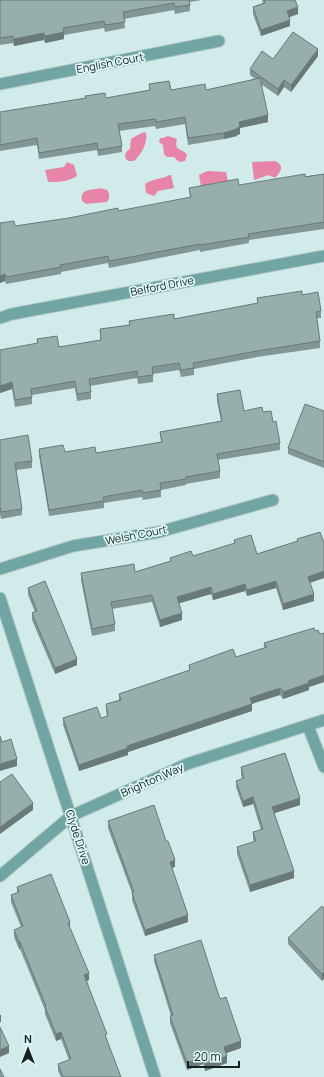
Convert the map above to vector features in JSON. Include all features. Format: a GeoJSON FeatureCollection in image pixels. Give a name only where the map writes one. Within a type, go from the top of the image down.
{"type":"FeatureCollection","features":[{"type":"Feature","properties":{"kind":"street","name":"English Court"},"geometry":{"type":"LineString","coordinates":[[0,84],[219,41]]}},
{"type":"Feature","properties":{"kind":"street","name":"Belford Drive"},"geometry":{"type":"LineString","coordinates":[[0,318],[324,256]]}},
{"type":"Feature","properties":{"kind":"street","name":"Welsh Court"},"geometry":{"type":"LineString","coordinates":[[0,569],[74,546],[159,532],[273,500]]}},
{"type":"Feature","properties":{"kind":"street","name":"Clyde Drive"},"geometry":{"type":"LineString","coordinates":[[0,598],[155,1077]]}},
{"type":"Feature","properties":{"kind":"street","name":"Brighton Way"},"geometry":{"type":"LineString","coordinates":[[0,876],[71,816],[186,764],[324,720]]}},
{"type":"Feature","properties":{"kind":"street"},"geometry":{"type":"LineString","coordinates":[[308,726],[324,767]]}},
{"type":"Feature","properties":{"kind":"shaded area"},"geometry":{"type":"Polygon","coordinates":[[[144,132],[146,133],[146,141],[139,156],[134,161],[128,161],[125,156],[126,152],[130,149],[131,139],[144,132]]]}},
{"type":"Feature","properties":{"kind":"shaded area"},"geometry":{"type":"Polygon","coordinates":[[[168,136],[177,139],[177,148],[185,152],[187,155],[185,161],[179,162],[174,157],[167,157],[164,154],[163,145],[159,142],[160,138],[168,136]]]}},
{"type":"Feature","properties":{"kind":"shaded area"},"geometry":{"type":"Polygon","coordinates":[[[275,161],[280,165],[281,169],[275,178],[269,175],[254,180],[252,162],[275,161]]]}},
{"type":"Feature","properties":{"kind":"shaded area"},"geometry":{"type":"Polygon","coordinates":[[[67,162],[74,165],[77,176],[66,181],[48,182],[45,170],[64,167],[67,162]]]}},
{"type":"Feature","properties":{"kind":"shaded area"},"geometry":{"type":"Polygon","coordinates":[[[208,171],[226,172],[228,181],[222,186],[218,182],[201,186],[199,175],[208,171]]]}},
{"type":"Feature","properties":{"kind":"shaded area"},"geometry":{"type":"Polygon","coordinates":[[[171,175],[174,188],[158,191],[154,196],[146,193],[145,184],[171,175]]]}},
{"type":"Feature","properties":{"kind":"shaded area"},"geometry":{"type":"Polygon","coordinates":[[[100,188],[107,190],[109,193],[107,202],[86,204],[82,201],[83,193],[87,190],[100,188]]]}},
{"type":"Feature","properties":{"kind":"building"},"geometry":{"type":"Polygon","coordinates":[[[0,0],[189,0],[190,5],[175,7],[174,3],[123,12],[125,22],[105,25],[104,21],[63,28],[64,32],[45,36],[44,33],[14,39],[13,36],[0,38],[0,0]]]}},
{"type":"Feature","properties":{"kind":"building"},"geometry":{"type":"Polygon","coordinates":[[[264,0],[295,0],[298,7],[287,11],[290,20],[261,30],[253,7],[265,3],[264,0]]]}},
{"type":"Feature","properties":{"kind":"building"},"geometry":{"type":"Polygon","coordinates":[[[293,32],[318,49],[291,85],[284,80],[278,89],[250,69],[262,51],[273,59],[293,32]]]}},
{"type":"Feature","properties":{"kind":"building"},"geometry":{"type":"Polygon","coordinates":[[[260,78],[268,115],[239,122],[240,127],[224,133],[188,138],[185,117],[156,122],[155,119],[118,124],[122,146],[98,150],[97,143],[39,153],[37,138],[0,145],[0,112],[86,98],[85,96],[105,93],[106,98],[150,90],[149,84],[169,81],[171,90],[205,84],[206,90],[260,78]]]}},
{"type":"Feature","properties":{"kind":"building"},"geometry":{"type":"Polygon","coordinates":[[[305,174],[305,177],[324,174],[324,222],[248,234],[249,237],[200,244],[109,261],[108,256],[60,265],[61,267],[6,277],[5,274],[0,276],[0,223],[14,221],[15,226],[69,218],[118,208],[118,211],[191,197],[189,188],[238,179],[239,185],[305,174]]]}},
{"type":"Feature","properties":{"kind":"building"},"geometry":{"type":"Polygon","coordinates":[[[302,291],[302,295],[318,292],[321,311],[316,312],[320,341],[193,363],[194,368],[181,370],[179,363],[152,367],[153,375],[138,377],[137,371],[89,379],[91,392],[77,394],[75,381],[31,389],[32,397],[15,400],[12,382],[0,386],[0,350],[38,343],[37,339],[57,336],[59,347],[101,340],[100,329],[130,325],[129,321],[174,314],[174,319],[258,303],[257,298],[302,291]]]}},
{"type":"Feature","properties":{"kind":"building"},"geometry":{"type":"Polygon","coordinates":[[[240,390],[244,411],[262,407],[263,412],[271,411],[273,422],[276,421],[280,443],[217,454],[220,471],[160,483],[161,490],[143,493],[142,490],[103,497],[104,501],[49,510],[39,449],[63,445],[65,452],[95,447],[96,453],[162,442],[160,432],[222,421],[217,394],[240,390]]]}},
{"type":"Feature","properties":{"kind":"building"},"geometry":{"type":"Polygon","coordinates":[[[305,404],[324,411],[324,462],[288,448],[305,404]]]}},
{"type":"Feature","properties":{"kind":"building"},"geometry":{"type":"Polygon","coordinates":[[[28,435],[32,461],[15,463],[22,509],[1,512],[0,440],[28,435]]]}},
{"type":"Feature","properties":{"kind":"building"},"geometry":{"type":"Polygon","coordinates":[[[320,532],[324,543],[324,571],[308,577],[314,594],[283,604],[276,581],[247,590],[245,584],[213,594],[211,587],[177,597],[182,613],[160,620],[152,595],[111,602],[115,624],[92,629],[81,573],[134,564],[135,572],[171,561],[170,558],[191,551],[193,556],[235,543],[234,540],[251,535],[257,554],[298,541],[297,539],[320,532]]]}},
{"type":"Feature","properties":{"kind":"building"},"geometry":{"type":"Polygon","coordinates":[[[45,581],[77,659],[55,668],[32,613],[37,611],[28,588],[45,581]]]}},
{"type":"Feature","properties":{"kind":"building"},"geometry":{"type":"Polygon","coordinates":[[[314,628],[315,631],[318,630],[320,634],[324,633],[324,675],[308,681],[309,683],[283,692],[280,688],[250,698],[252,704],[127,746],[128,748],[79,765],[63,718],[97,707],[101,718],[108,716],[106,704],[121,700],[119,694],[190,670],[189,665],[233,649],[236,657],[267,647],[264,643],[314,628]]]}},
{"type":"Feature","properties":{"kind":"building"},"geometry":{"type":"Polygon","coordinates":[[[0,736],[2,742],[11,739],[17,759],[0,764],[0,736]]]}},
{"type":"Feature","properties":{"kind":"building"},"geometry":{"type":"Polygon","coordinates":[[[285,753],[300,798],[272,807],[294,871],[250,885],[237,847],[256,841],[253,832],[263,829],[253,797],[243,801],[236,781],[244,778],[241,767],[285,753]]]}},
{"type":"Feature","properties":{"kind":"building"},"geometry":{"type":"Polygon","coordinates":[[[12,774],[33,803],[0,827],[0,782],[12,774]]]}},
{"type":"Feature","properties":{"kind":"building"},"geometry":{"type":"Polygon","coordinates":[[[154,805],[166,841],[168,841],[175,860],[170,862],[188,915],[145,930],[132,893],[134,892],[108,821],[154,805]]]}},
{"type":"Feature","properties":{"kind":"building"},"geometry":{"type":"Polygon","coordinates":[[[51,874],[70,922],[68,923],[89,973],[84,975],[107,1034],[105,1035],[121,1077],[63,1077],[58,1064],[71,1059],[61,1032],[56,1034],[45,1007],[46,1006],[14,930],[23,926],[11,895],[19,892],[17,887],[51,874]]]}},
{"type":"Feature","properties":{"kind":"building"},"geometry":{"type":"Polygon","coordinates":[[[322,906],[324,908],[324,972],[322,974],[288,938],[322,906]]]}},
{"type":"Feature","properties":{"kind":"building"},"geometry":{"type":"Polygon","coordinates":[[[201,940],[220,999],[226,997],[241,1041],[224,1047],[227,1056],[205,1064],[203,1058],[187,1063],[170,1016],[173,1015],[154,955],[201,940]]]}},
{"type":"Feature","properties":{"kind":"building"},"geometry":{"type":"Polygon","coordinates":[[[0,1027],[9,1046],[0,1050],[0,1027]]]}},
{"type":"Feature","properties":{"kind":"building"},"geometry":{"type":"Polygon","coordinates":[[[0,1069],[4,1077],[0,1077],[0,1069]]]}}]}
